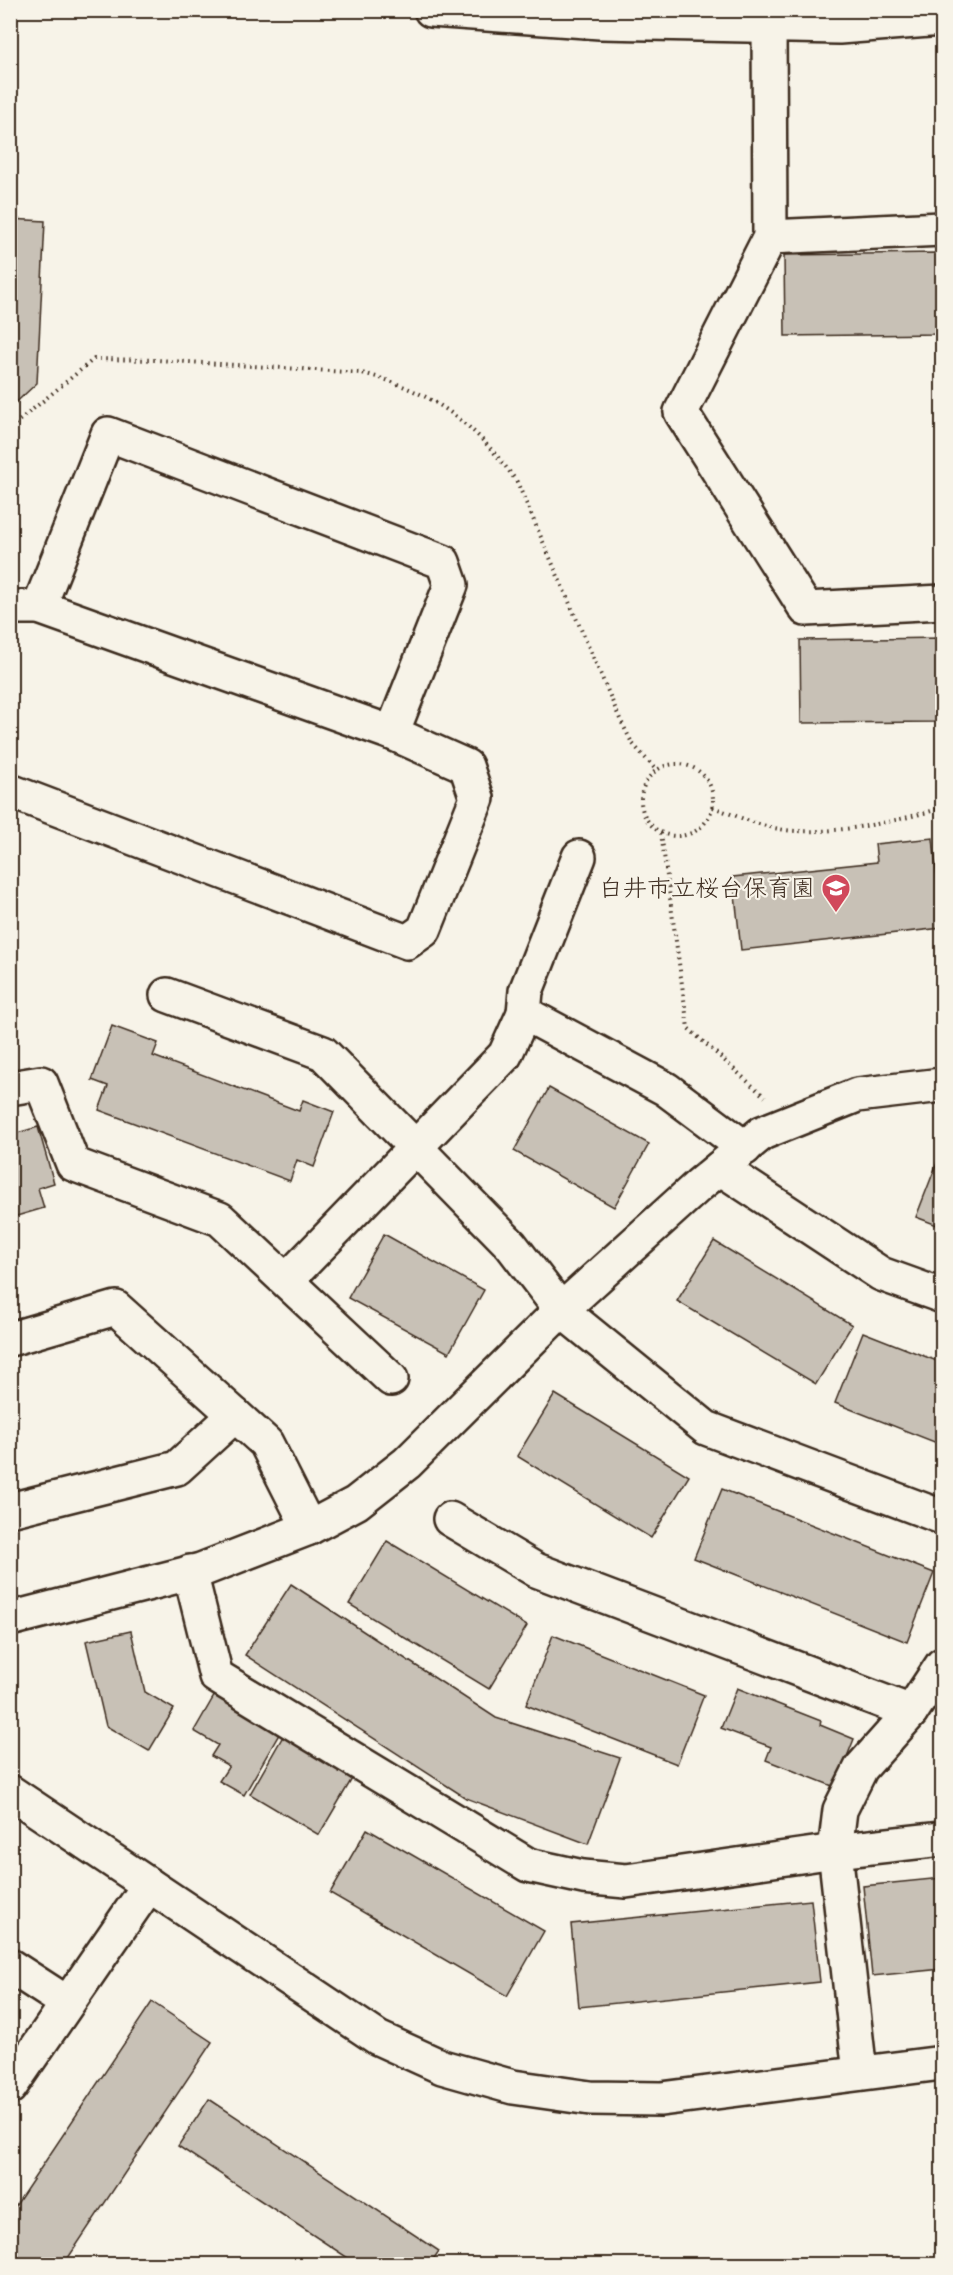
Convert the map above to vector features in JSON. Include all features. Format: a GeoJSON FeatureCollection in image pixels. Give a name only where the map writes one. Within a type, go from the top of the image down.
{"type":"FeatureCollection","features":[{"type":"Feature","properties":{"kind":"street"},"geometry":{"type":"LineString","coordinates":[[431,10],[600,22],[769,25],[838,19],[942,19]]}},
{"type":"Feature","properties":{"kind":"street"},"geometry":{"type":"LineString","coordinates":[[769,25],[770,237],[681,412],[807,609],[942,602]]}},
{"type":"Feature","properties":{"kind":"street"},"geometry":{"type":"LineString","coordinates":[[770,237],[942,229]]}},
{"type":"Feature","properties":{"kind":"street"},"geometry":{"type":"LineString","coordinates":[[10,791],[407,942],[424,930],[477,798],[466,766],[392,733],[25,607],[108,434],[443,562],[451,585],[392,733]]}},
{"type":"Feature","properties":{"kind":"street"},"geometry":{"type":"LineString","coordinates":[[286,1280],[505,1055],[524,1013],[526,991],[579,857]]}},
{"type":"Feature","properties":{"kind":"street"},"geometry":{"type":"LineString","coordinates":[[167,995],[323,1053],[511,1245],[561,1310],[706,1428],[942,1517]]}},
{"type":"Feature","properties":{"kind":"street"},"geometry":{"type":"LineString","coordinates":[[524,1013],[666,1089],[732,1158],[881,1274],[942,1296]]}},
{"type":"Feature","properties":{"kind":"street"},"geometry":{"type":"LineString","coordinates":[[10,1088],[41,1083],[73,1164],[220,1219],[391,1379]]}},
{"type":"Feature","properties":{"kind":"street"},"geometry":{"type":"LineString","coordinates":[[10,1619],[190,1572],[309,1528],[356,1503],[407,1463],[561,1310],[762,1133],[857,1095],[942,1085]]}},
{"type":"Feature","properties":{"kind":"street"},"geometry":{"type":"LineString","coordinates":[[10,1339],[116,1308],[266,1443],[309,1528]]}},
{"type":"Feature","properties":{"kind":"street"},"geometry":{"type":"LineString","coordinates":[[10,1509],[177,1468],[235,1415]]}},
{"type":"Feature","properties":{"kind":"street"},"geometry":{"type":"LineString","coordinates":[[450,1519],[536,1570],[911,1712]]}},
{"type":"Feature","properties":{"kind":"street"},"geometry":{"type":"LineString","coordinates":[[190,1572],[216,1676],[528,1864],[583,1877],[626,1881],[835,1851],[942,1839]]}},
{"type":"Feature","properties":{"kind":"street"},"geometry":{"type":"LineString","coordinates":[[860,2073],[835,1851],[840,1810],[861,1768],[911,1712],[942,1665]]}},
{"type":"Feature","properties":{"kind":"street"},"geometry":{"type":"LineString","coordinates":[[10,1792],[378,2038],[442,2067],[513,2087],[590,2098],[661,2099],[942,2062]]}},
{"type":"Feature","properties":{"kind":"street"},"geometry":{"type":"LineString","coordinates":[[10,2087],[148,1885]]}},
{"type":"Feature","properties":{"kind":"street"},"geometry":{"type":"LineString","coordinates":[[10,1966],[68,2003]]}},
{"type":"Feature","properties":{"kind":"path"},"geometry":{"type":"LineString","coordinates":[[10,428],[94,359],[157,360],[362,373],[390,380],[429,397],[464,421],[496,452],[517,482],[620,719],[632,743],[657,771]]}},
{"type":"Feature","properties":{"kind":"path"},"geometry":{"type":"LineString","coordinates":[[668,764],[687,765],[700,772],[709,782],[713,807],[708,820],[692,833],[679,836],[661,833],[647,821],[640,806],[642,788],[650,774],[657,771],[668,764]]}},
{"type":"Feature","properties":{"kind":"path"},"geometry":{"type":"LineString","coordinates":[[713,807],[763,824],[796,831],[851,827],[910,817],[942,807]]}},
{"type":"Feature","properties":{"kind":"path"},"geometry":{"type":"LineString","coordinates":[[661,833],[688,1028],[793,1121]]}},
{"type":"Feature","properties":{"kind":"building"},"geometry":{"type":"Polygon","coordinates":[[[10,219],[45,221],[37,383],[10,408],[10,219]]]}},
{"type":"Feature","properties":{"kind":"building"},"geometry":{"type":"Polygon","coordinates":[[[938,253],[939,334],[785,336],[784,255],[938,253]]]}},
{"type":"Feature","properties":{"kind":"building"},"geometry":{"type":"Polygon","coordinates":[[[942,638],[942,722],[801,723],[800,640],[942,638]]]}},
{"type":"Feature","properties":{"kind":"building"},"geometry":{"type":"Polygon","coordinates":[[[933,838],[942,928],[741,950],[733,877],[877,862],[875,844],[933,838]]]}},
{"type":"Feature","properties":{"kind":"building"},"geometry":{"type":"Polygon","coordinates":[[[112,1026],[158,1043],[153,1056],[299,1111],[303,1100],[334,1112],[314,1167],[297,1160],[290,1181],[99,1110],[108,1086],[92,1080],[112,1026]]]}},
{"type":"Feature","properties":{"kind":"building"},"geometry":{"type":"Polygon","coordinates":[[[549,1088],[649,1144],[614,1207],[514,1151],[549,1088]]]}},
{"type":"Feature","properties":{"kind":"building"},"geometry":{"type":"Polygon","coordinates":[[[38,1127],[54,1183],[38,1188],[44,1208],[10,1218],[10,1135],[38,1127]]]}},
{"type":"Feature","properties":{"kind":"building"},"geometry":{"type":"Polygon","coordinates":[[[942,1150],[942,1227],[916,1217],[942,1150]]]}},
{"type":"Feature","properties":{"kind":"building"},"geometry":{"type":"Polygon","coordinates":[[[384,1234],[484,1290],[449,1353],[348,1298],[384,1234]]]}},
{"type":"Feature","properties":{"kind":"building"},"geometry":{"type":"Polygon","coordinates":[[[714,1241],[852,1325],[816,1384],[677,1301],[714,1241]]]}},
{"type":"Feature","properties":{"kind":"building"},"geometry":{"type":"Polygon","coordinates":[[[863,1332],[942,1363],[942,1445],[835,1403],[863,1332]]]}},
{"type":"Feature","properties":{"kind":"building"},"geometry":{"type":"Polygon","coordinates":[[[555,1394],[689,1476],[651,1538],[517,1456],[555,1394]]]}},
{"type":"Feature","properties":{"kind":"building"},"geometry":{"type":"Polygon","coordinates":[[[722,1489],[934,1573],[907,1642],[694,1558],[722,1489]]]}},
{"type":"Feature","properties":{"kind":"building"},"geometry":{"type":"Polygon","coordinates":[[[387,1541],[527,1626],[489,1689],[349,1604],[387,1541]]]}},
{"type":"Feature","properties":{"kind":"building"},"geometry":{"type":"Polygon","coordinates":[[[291,1584],[496,1718],[620,1758],[588,1844],[466,1798],[245,1655],[291,1584]]]}},
{"type":"Feature","properties":{"kind":"building"},"geometry":{"type":"Polygon","coordinates":[[[131,1631],[145,1692],[174,1709],[149,1751],[106,1726],[86,1641],[131,1631]]]}},
{"type":"Feature","properties":{"kind":"building"},"geometry":{"type":"Polygon","coordinates":[[[553,1635],[704,1695],[677,1764],[526,1705],[553,1635]]]}},
{"type":"Feature","properties":{"kind":"building"},"geometry":{"type":"Polygon","coordinates":[[[737,1688],[821,1721],[820,1725],[854,1739],[835,1787],[766,1760],[771,1747],[721,1728],[737,1688]]]}},
{"type":"Feature","properties":{"kind":"building"},"geometry":{"type":"Polygon","coordinates":[[[217,1691],[282,1729],[244,1795],[219,1781],[229,1766],[211,1756],[218,1745],[194,1731],[217,1691]]]}},
{"type":"Feature","properties":{"kind":"building"},"geometry":{"type":"Polygon","coordinates":[[[286,1731],[356,1772],[319,1835],[250,1794],[286,1731]]]}},
{"type":"Feature","properties":{"kind":"building"},"geometry":{"type":"Polygon","coordinates":[[[367,1829],[544,1931],[507,1996],[330,1893],[367,1829]]]}},
{"type":"Feature","properties":{"kind":"building"},"geometry":{"type":"Polygon","coordinates":[[[942,1878],[942,1969],[872,1976],[863,1886],[942,1878]]]}},
{"type":"Feature","properties":{"kind":"building"},"geometry":{"type":"Polygon","coordinates":[[[811,1900],[820,1982],[579,2007],[571,1924],[811,1900]]]}},
{"type":"Feature","properties":{"kind":"building"},"geometry":{"type":"Polygon","coordinates":[[[152,2002],[212,2042],[64,2264],[10,2264],[10,2214],[152,2002]]]}},
{"type":"Feature","properties":{"kind":"building"},"geometry":{"type":"Polygon","coordinates":[[[209,2099],[439,2251],[430,2264],[357,2264],[178,2146],[209,2099]]]}},
{"type":"Feature","properties":{"kind":"building"},"geometry":{"type":"Polygon","coordinates":[[[938,2259],[939,2264],[889,2264],[938,2259]]]}},
{"type":"Feature","properties":{"kind":"place","name":"白井市立桜台保育園"},"geometry":{"type":"Point","coordinates":[836,914]}}]}
